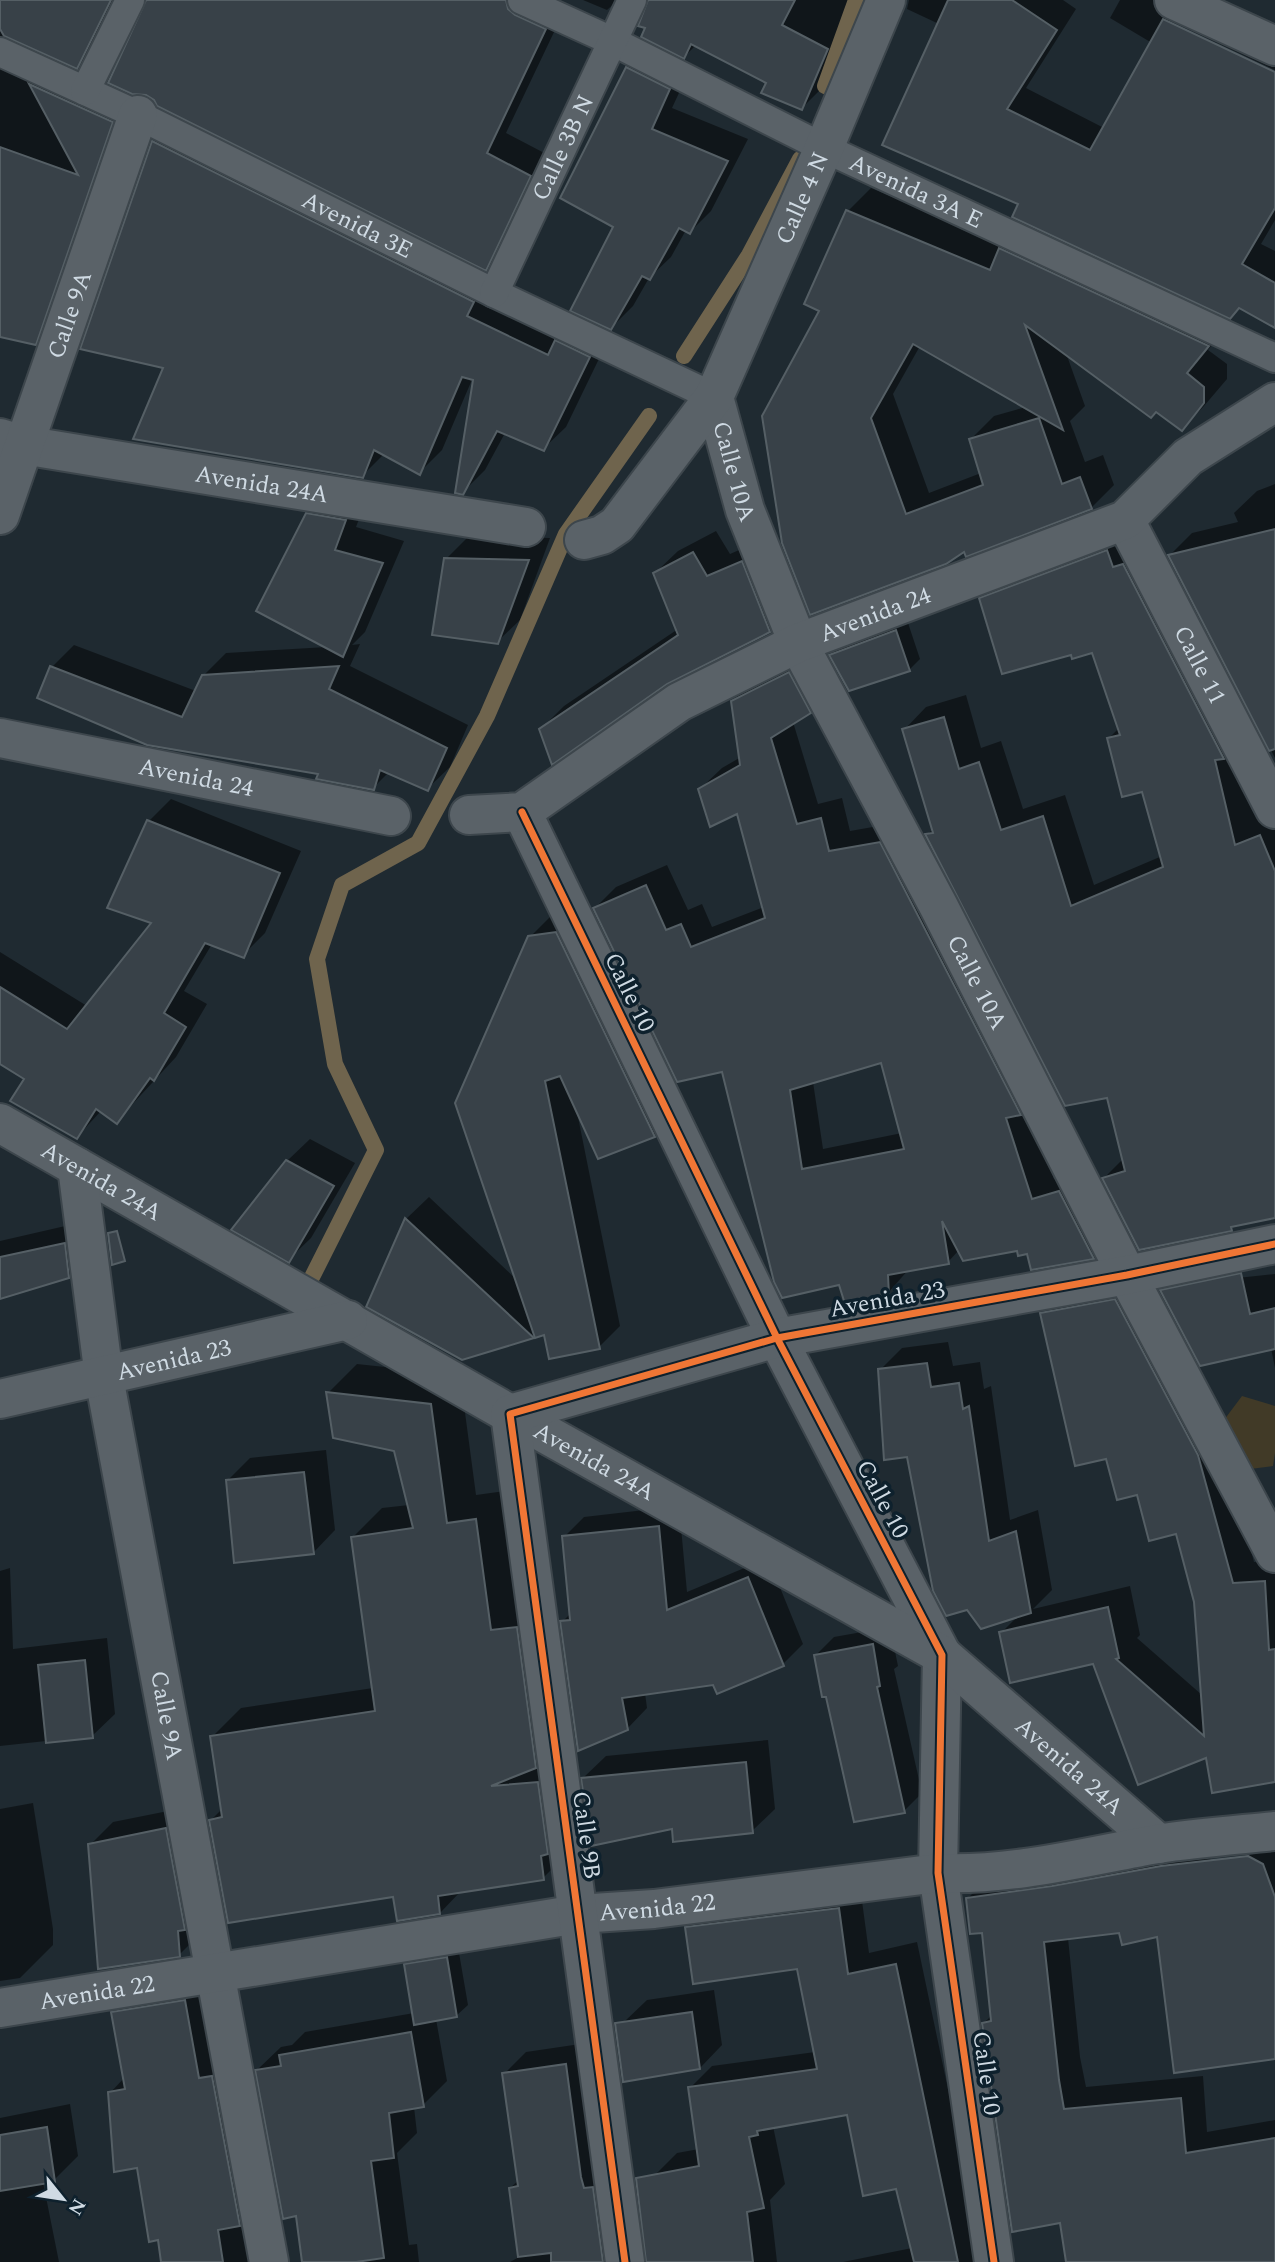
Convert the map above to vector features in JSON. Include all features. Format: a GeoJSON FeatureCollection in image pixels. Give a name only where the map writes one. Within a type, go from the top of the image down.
{"type":"FeatureCollection","features":[{"type":"Feature","properties":{"kind":"street","name":"Calle 4 N"},"geometry":{"type":"LineString","coordinates":[[714,397],[886,0]]}},
{"type":"Feature","properties":{"kind":"street"},"geometry":{"type":"LineString","coordinates":[[1174,0],[1275,46]]}},
{"type":"Feature","properties":{"kind":"street","name":"Calle 9A"},"geometry":{"type":"LineString","coordinates":[[0,515],[11,441],[138,115]]}},
{"type":"Feature","properties":{"kind":"street"},"geometry":{"type":"LineString","coordinates":[[584,540],[602,535],[617,525],[714,397]]}},
{"type":"Feature","properties":{"kind":"street","name":"Calle 10A"},"geometry":{"type":"LineString","coordinates":[[714,397],[746,510],[798,643],[939,907],[1127,1275],[1275,1553]]}},
{"type":"Feature","properties":{"kind":"street","name":"Avenida 24"},"geometry":{"type":"LineString","coordinates":[[522,812],[679,702],[798,643],[1125,520],[1188,457],[1275,402]]}},
{"type":"Feature","properties":{"kind":"street","name":"Avenida 24A"},"geometry":{"type":"LineString","coordinates":[[11,441],[526,527]]}},
{"type":"Feature","properties":{"kind":"street","name":"Calle 11"},"geometry":{"type":"LineString","coordinates":[[1125,520],[1275,809]]}},
{"type":"Feature","properties":{"kind":"street","name":"Avenida 24"},"geometry":{"type":"LineString","coordinates":[[0,738],[391,816]]}},
{"type":"Feature","properties":{"kind":"street"},"geometry":{"type":"LineString","coordinates":[[469,815],[522,812]]}},
{"type":"Feature","properties":{"kind":"street","name":"Calle 10"},"geometry":{"type":"LineString","coordinates":[[522,812],[777,1338],[942,1656],[939,1873],[994,2262]]}},
{"type":"Feature","properties":{"kind":"street","name":"Avenida 24A"},"geometry":{"type":"LineString","coordinates":[[0,1123],[510,1414],[942,1656],[1159,1844]]}},
{"type":"Feature","properties":{"kind":"street","name":"Calle 9A"},"geometry":{"type":"LineString","coordinates":[[77,1167],[104,1377],[269,2262]]}},
{"type":"Feature","properties":{"kind":"street","name":"Avenida 23"},"geometry":{"type":"LineString","coordinates":[[510,1414],[777,1338],[1127,1275],[1275,1244]]}},
{"type":"Feature","properties":{"kind":"street","name":"Avenida 23"},"geometry":{"type":"LineString","coordinates":[[0,1399],[348,1320]]}},
{"type":"Feature","properties":{"kind":"street","name":"Calle 9B"},"geometry":{"type":"LineString","coordinates":[[510,1414],[625,2262]]}},
{"type":"Feature","properties":{"kind":"street","name":"Avenida 22"},"geometry":{"type":"LineString","coordinates":[[0,2008],[578,1914],[654,1909],[939,1873],[970,1874],[1060,1864],[1159,1844],[1275,1831]]}},
{"type":"Feature","properties":{"kind":"lane"},"geometry":{"type":"LineString","coordinates":[[85,91],[130,0]]}},
{"type":"Feature","properties":{"kind":"lane","name":"Avenida 3A E"},"geometry":{"type":"LineString","coordinates":[[522,0],[612,41],[824,148],[1275,358]]}},
{"type":"Feature","properties":{"kind":"lane","name":"Calle 3B N"},"geometry":{"type":"LineString","coordinates":[[494,293],[632,0]]}},
{"type":"Feature","properties":{"kind":"lane","name":"Avenida 3E"},"geometry":{"type":"LineString","coordinates":[[0,52],[138,115],[494,293],[714,397]]}},
{"type":"Feature","properties":{"kind":"shaded area"},"geometry":{"type":"Polygon","coordinates":[[[1242,1396],[1275,1406],[1273,1466],[1242,1470],[1221,1424],[1242,1396]]]}},
{"type":"Feature","properties":{"kind":"building"},"geometry":{"type":"Polygon","coordinates":[[[0,0],[111,0],[77,69],[4,36],[0,29],[0,0]]]}},
{"type":"Feature","properties":{"kind":"building"},"geometry":{"type":"Polygon","coordinates":[[[146,0],[506,0],[508,9],[515,15],[546,29],[487,153],[531,176],[486,271],[157,106],[154,100],[146,95],[132,94],[108,83],[146,0]]]}},
{"type":"Feature","properties":{"kind":"building"},"geometry":{"type":"Polygon","coordinates":[[[648,0],[795,0],[782,25],[828,49],[802,110],[761,93],[766,83],[691,44],[684,59],[641,37],[645,28],[638,26],[648,0]]]}},
{"type":"Feature","properties":{"kind":"building"},"geometry":{"type":"Polygon","coordinates":[[[948,0],[1012,0],[1057,30],[1007,109],[1090,150],[1163,19],[1275,72],[1275,208],[1242,264],[1275,283],[1275,328],[1239,308],[1230,319],[1012,217],[1018,204],[882,145],[948,0]]]}},
{"type":"Feature","properties":{"kind":"building"},"geometry":{"type":"Polygon","coordinates":[[[626,67],[670,89],[652,129],[728,161],[690,234],[679,228],[650,280],[642,276],[611,330],[570,311],[613,227],[560,198],[626,67]]]}},
{"type":"Feature","properties":{"kind":"building"},"geometry":{"type":"Polygon","coordinates":[[[29,84],[113,122],[36,345],[0,337],[0,147],[78,175],[29,84]]]}},
{"type":"Feature","properties":{"kind":"building"},"geometry":{"type":"Polygon","coordinates":[[[152,141],[474,302],[467,316],[548,355],[555,340],[590,357],[544,451],[497,431],[463,495],[455,493],[473,380],[462,377],[420,475],[374,450],[363,478],[133,439],[163,368],[80,349],[152,141]]]}},
{"type":"Feature","properties":{"kind":"building"},"geometry":{"type":"Polygon","coordinates":[[[846,210],[990,270],[999,248],[1209,346],[1187,373],[1204,387],[1204,403],[1182,431],[1156,412],[1151,418],[1025,325],[1063,430],[913,344],[871,418],[906,514],[983,485],[969,439],[1039,418],[1062,484],[1080,477],[1092,509],[966,557],[964,552],[946,564],[810,615],[782,543],[762,416],[819,311],[804,304],[846,210]]]}},
{"type":"Feature","properties":{"kind":"building"},"geometry":{"type":"Polygon","coordinates":[[[306,513],[346,520],[335,550],[383,563],[343,657],[256,611],[306,513]]]}},
{"type":"Feature","properties":{"kind":"building"},"geometry":{"type":"Polygon","coordinates":[[[1275,529],[1275,749],[1269,751],[1168,555],[1275,529]]]}},
{"type":"Feature","properties":{"kind":"building"},"geometry":{"type":"Polygon","coordinates":[[[1107,550],[1113,567],[1123,564],[1224,759],[1215,760],[1235,845],[1260,835],[1275,871],[1275,1218],[1231,1227],[1232,1231],[1139,1250],[1102,1178],[1125,1171],[1107,1098],[1065,1106],[925,834],[933,833],[902,729],[944,717],[959,769],[979,762],[1001,830],[1043,816],[1071,906],[1163,867],[1142,792],[1122,797],[1107,738],[1120,735],[1092,653],[1072,659],[1071,655],[1002,674],[979,598],[1107,550]]]}},
{"type":"Feature","properties":{"kind":"building"},"geometry":{"type":"Polygon","coordinates":[[[693,552],[707,576],[742,561],[770,632],[667,684],[552,765],[539,729],[678,635],[653,573],[693,552]]]}},
{"type":"Feature","properties":{"kind":"building"},"geometry":{"type":"Polygon","coordinates":[[[444,558],[529,560],[498,644],[432,635],[444,558]]]}},
{"type":"Feature","properties":{"kind":"building"},"geometry":{"type":"Polygon","coordinates":[[[896,630],[910,671],[849,691],[829,655],[896,630]]]}},
{"type":"Feature","properties":{"kind":"building"},"geometry":{"type":"Polygon","coordinates":[[[50,666],[182,717],[202,675],[339,666],[329,689],[447,748],[428,791],[380,770],[374,790],[316,779],[318,774],[147,745],[37,698],[50,666]]]}},
{"type":"Feature","properties":{"kind":"building"},"geometry":{"type":"Polygon","coordinates":[[[789,672],[811,713],[771,738],[797,824],[821,818],[829,851],[880,842],[1021,1115],[1006,1118],[1032,1199],[1059,1191],[1094,1259],[1031,1270],[1027,1254],[1018,1256],[1017,1251],[963,1261],[942,1221],[949,1264],[888,1275],[889,1295],[845,1304],[839,1285],[782,1298],[774,1282],[722,1072],[677,1082],[593,908],[646,885],[666,930],[681,924],[691,947],[765,918],[737,814],[710,827],[698,789],[740,765],[731,701],[789,672]],[[881,1063],[790,1090],[802,1169],[904,1149],[881,1063]]]}},
{"type":"Feature","properties":{"kind":"building"},"geometry":{"type":"Polygon","coordinates":[[[147,820],[280,873],[244,958],[205,943],[164,1013],[186,1027],[154,1081],[150,1078],[117,1124],[96,1109],[77,1139],[10,1101],[24,1079],[0,1064],[0,987],[67,1029],[151,923],[107,908],[147,820]]]}},
{"type":"Feature","properties":{"kind":"building"},"geometry":{"type":"Polygon","coordinates":[[[556,932],[655,1137],[598,1159],[560,1076],[545,1081],[600,1349],[549,1359],[544,1335],[535,1338],[455,1103],[528,936],[556,932]]]}},
{"type":"Feature","properties":{"kind":"building"},"geometry":{"type":"Polygon","coordinates":[[[286,1160],[334,1186],[289,1263],[231,1230],[286,1160]]]}},
{"type":"Feature","properties":{"kind":"building"},"geometry":{"type":"Polygon","coordinates":[[[405,1218],[534,1338],[462,1360],[366,1307],[405,1218]]]}},
{"type":"Feature","properties":{"kind":"building"},"geometry":{"type":"Polygon","coordinates":[[[117,1231],[125,1261],[112,1265],[108,1233],[117,1231]]]}},
{"type":"Feature","properties":{"kind":"building"},"geometry":{"type":"Polygon","coordinates":[[[65,1243],[69,1278],[0,1299],[0,1257],[65,1243]]]}},
{"type":"Feature","properties":{"kind":"building"},"geometry":{"type":"Polygon","coordinates":[[[1241,1273],[1250,1314],[1275,1308],[1275,1349],[1200,1366],[1160,1290],[1241,1273]]]}},
{"type":"Feature","properties":{"kind":"building"},"geometry":{"type":"Polygon","coordinates":[[[1115,1299],[1198,1455],[1233,1583],[1265,1581],[1269,1650],[1275,1649],[1275,1782],[1212,1793],[1206,1758],[1138,1785],[1093,1664],[1010,1683],[999,1632],[1108,1607],[1119,1658],[1116,1659],[1204,1736],[1194,1602],[1176,1534],[1149,1541],[1137,1495],[1117,1500],[1106,1459],[1075,1466],[1040,1313],[1115,1299]]]}},
{"type":"Feature","properties":{"kind":"building"},"geometry":{"type":"Polygon","coordinates":[[[927,1363],[931,1387],[959,1383],[963,1409],[969,1406],[989,1541],[1016,1531],[1031,1613],[981,1629],[967,1610],[946,1616],[933,1591],[907,1457],[884,1460],[878,1369],[927,1363]]]}},
{"type":"Feature","properties":{"kind":"building"},"geometry":{"type":"Polygon","coordinates":[[[326,1392],[431,1404],[447,1523],[476,1519],[491,1630],[517,1627],[536,1768],[491,1786],[538,1782],[548,1854],[541,1856],[544,1880],[438,1896],[440,1914],[397,1921],[393,1897],[228,1923],[209,1820],[222,1817],[210,1736],[375,1711],[351,1537],[413,1528],[394,1451],[333,1438],[326,1392]]]}},
{"type":"Feature","properties":{"kind":"building"},"geometry":{"type":"Polygon","coordinates":[[[304,1472],[314,1554],[234,1563],[226,1480],[304,1472]]]}},
{"type":"Feature","properties":{"kind":"building"},"geometry":{"type":"Polygon","coordinates":[[[659,1526],[667,1610],[748,1577],[784,1666],[717,1694],[713,1685],[622,1698],[628,1730],[578,1751],[560,1621],[570,1620],[562,1536],[659,1526]]]}},
{"type":"Feature","properties":{"kind":"building"},"geometry":{"type":"Polygon","coordinates":[[[873,1644],[880,1686],[877,1687],[905,1813],[854,1822],[814,1655],[873,1644]]]}},
{"type":"Feature","properties":{"kind":"building"},"geometry":{"type":"Polygon","coordinates":[[[85,1660],[93,1738],[46,1743],[38,1665],[85,1660]]]}},
{"type":"Feature","properties":{"kind":"building"},"geometry":{"type":"Polygon","coordinates":[[[746,1762],[753,1833],[673,1842],[672,1829],[591,1846],[581,1778],[746,1762]]]}},
{"type":"Feature","properties":{"kind":"building"},"geometry":{"type":"Polygon","coordinates":[[[166,1828],[185,1930],[178,1931],[180,1957],[98,1969],[88,1844],[166,1828]]]}},
{"type":"Feature","properties":{"kind":"building"},"geometry":{"type":"Polygon","coordinates":[[[1248,1856],[1263,1864],[1275,1897],[1275,2059],[1174,2073],[1157,1937],[1122,1945],[1119,1933],[1044,1942],[1064,2109],[1181,2098],[1186,2153],[1275,2138],[1275,2262],[1066,2262],[1060,2223],[1012,2232],[982,2023],[991,2021],[982,1933],[970,1934],[966,1898],[1161,1866],[1248,1856]]]}},
{"type":"Feature","properties":{"kind":"building"},"geometry":{"type":"Polygon","coordinates":[[[839,1908],[848,1974],[896,1964],[958,2262],[914,2262],[896,2189],[863,2196],[847,2115],[757,2131],[758,2135],[749,2137],[764,2208],[747,2212],[753,2262],[646,2262],[636,2178],[699,2166],[688,2087],[817,2069],[797,1969],[693,1984],[685,1927],[839,1908]]]}},
{"type":"Feature","properties":{"kind":"building"},"geometry":{"type":"Polygon","coordinates":[[[447,1957],[457,2017],[414,2025],[404,1964],[447,1957]]]}},
{"type":"Feature","properties":{"kind":"building"},"geometry":{"type":"Polygon","coordinates":[[[185,2000],[199,2078],[212,2076],[240,2226],[218,2230],[223,2262],[161,2262],[158,2240],[149,2242],[137,2168],[114,2172],[108,2092],[125,2089],[111,2012],[185,2000]]]}},
{"type":"Feature","properties":{"kind":"building"},"geometry":{"type":"Polygon","coordinates":[[[692,2012],[700,2069],[623,2082],[615,2023],[692,2012]]]}},
{"type":"Feature","properties":{"kind":"building"},"geometry":{"type":"Polygon","coordinates":[[[411,2032],[424,2107],[389,2113],[394,2158],[371,2161],[384,2258],[356,2262],[302,2262],[296,2216],[283,2219],[255,2070],[281,2066],[279,2055],[411,2032]]]}},
{"type":"Feature","properties":{"kind":"building"},"geometry":{"type":"Polygon","coordinates":[[[566,2064],[581,2177],[584,2188],[593,2187],[603,2262],[551,2262],[551,2253],[518,2257],[509,2188],[518,2186],[502,2073],[566,2064]]]}},
{"type":"Feature","properties":{"kind":"building"},"geometry":{"type":"Polygon","coordinates":[[[47,2127],[55,2182],[0,2191],[0,2135],[47,2127]]]}},
{"type":"Feature","properties":{"kind":"waterway"},"geometry":{"type":"LineString","coordinates":[[825,86],[856,0]]}},
{"type":"Feature","properties":{"kind":"waterway"},"geometry":{"type":"LineString","coordinates":[[684,356],[749,255],[800,159]]}},
{"type":"Feature","properties":{"kind":"waterway"},"geometry":{"type":"LineString","coordinates":[[303,1295],[376,1150],[335,1064],[317,959],[342,885],[418,843],[487,716],[566,534],[649,416]]}},
{"type":"Feature","properties":{"kind":"cycle path"},"geometry":{"type":"LineString","coordinates":[[522,812],[777,1338],[942,1655],[938,1873],[994,2262]]}},
{"type":"Feature","properties":{"kind":"cycle path"},"geometry":{"type":"LineString","coordinates":[[625,2262],[510,1414],[777,1338],[1127,1275],[1275,1244]]}}]}
